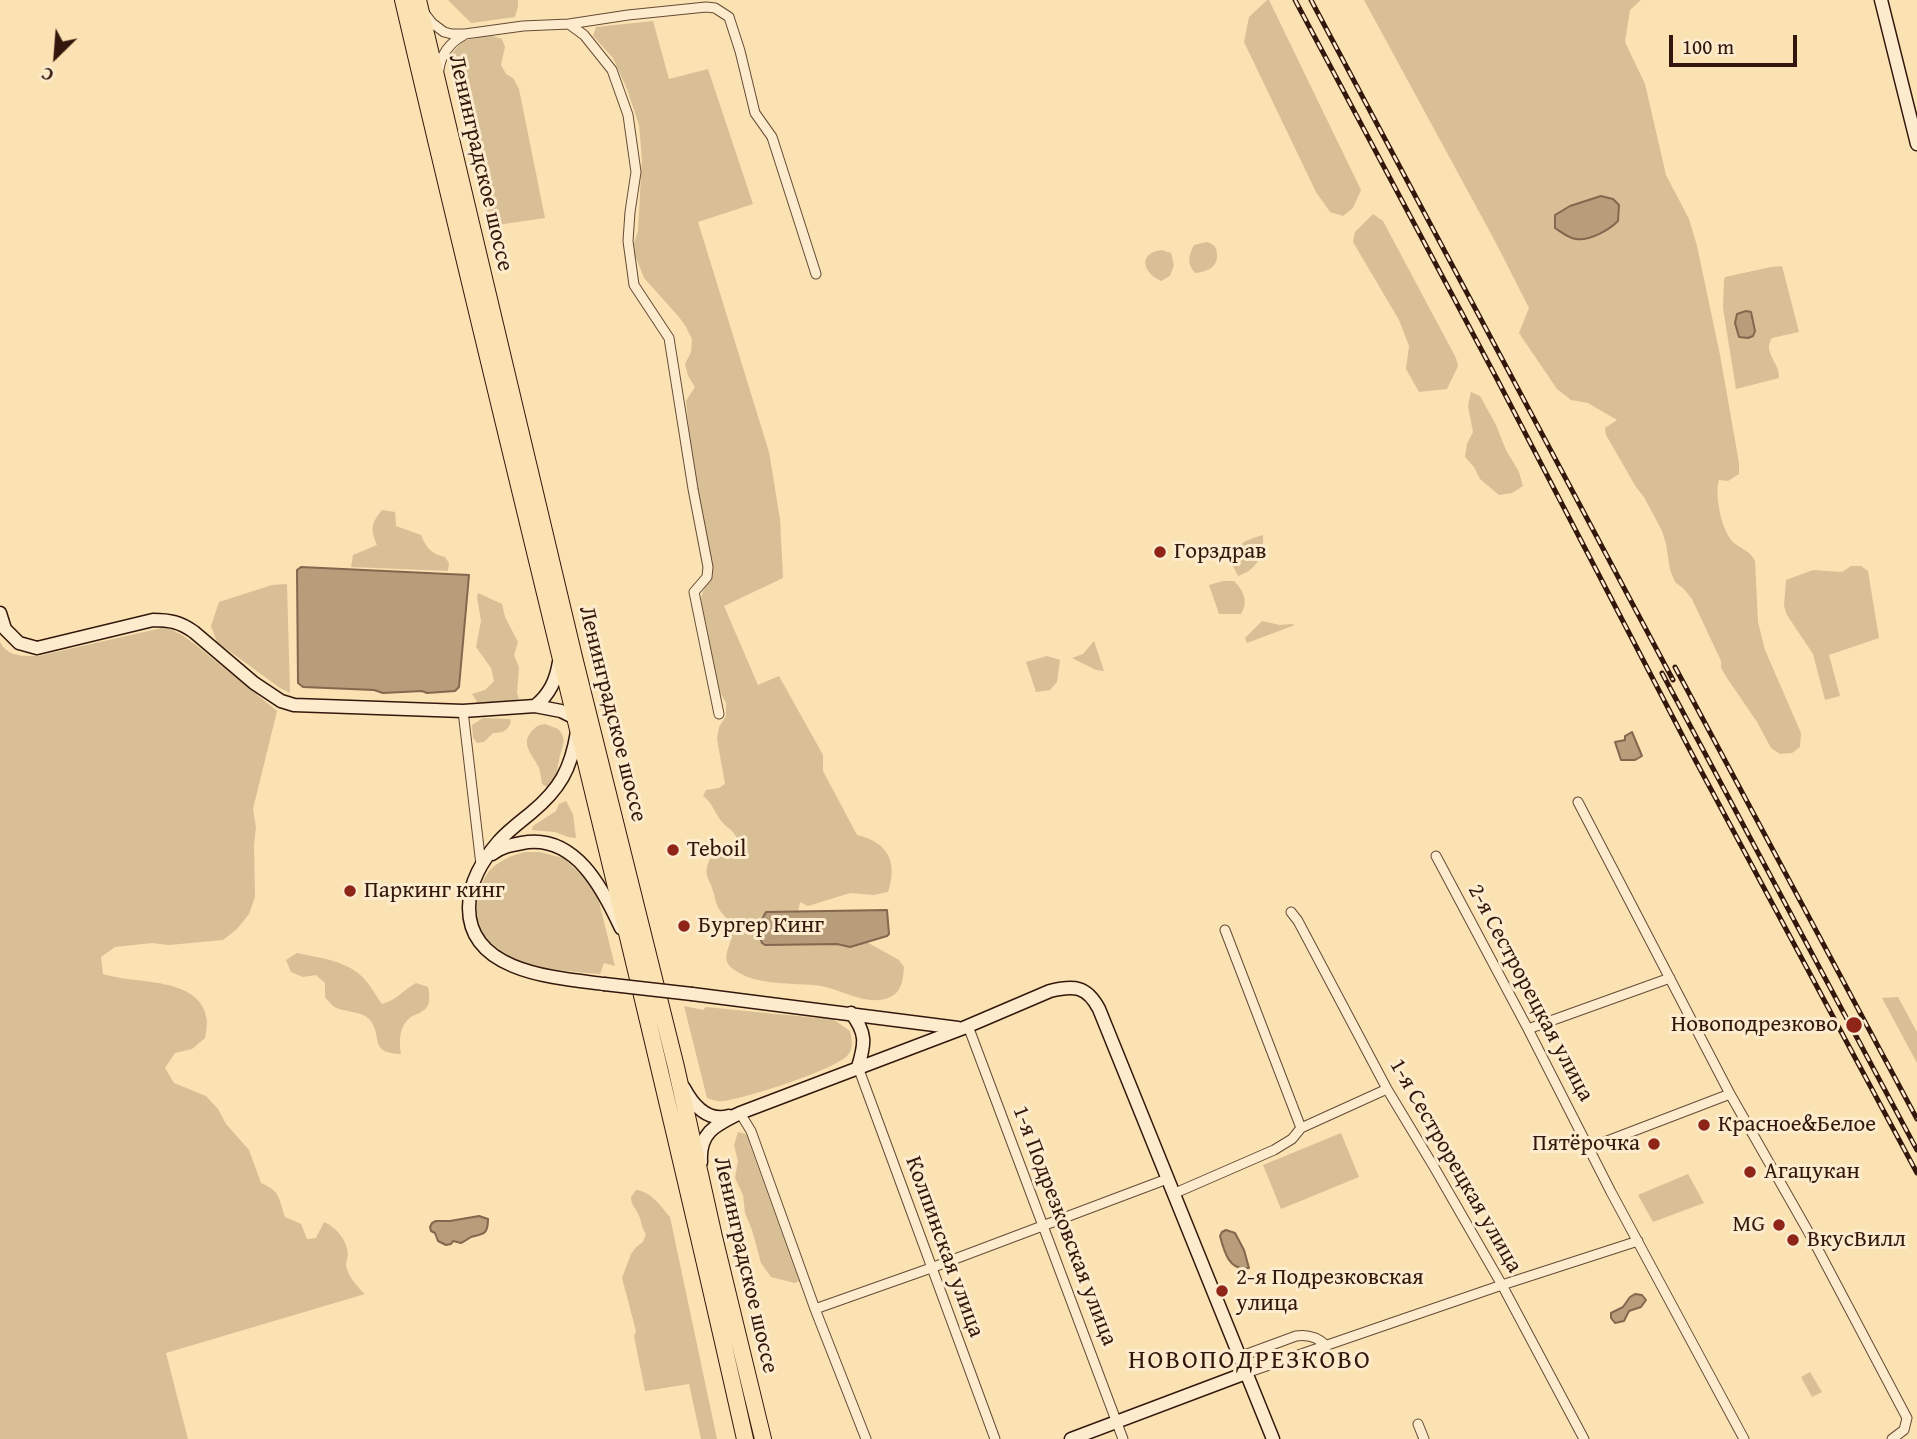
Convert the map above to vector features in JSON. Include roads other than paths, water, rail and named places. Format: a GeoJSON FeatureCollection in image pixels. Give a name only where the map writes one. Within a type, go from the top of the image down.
{"type":"FeatureCollection","features":[{"type":"Feature","properties":{"kind":"highway","name":"Ленинградское шоссе"},"geometry":{"type":"LineString","coordinates":[[413,1],[439,89],[574,657],[676,1067],[763,1439]]}},
{"type":"Feature","properties":{"kind":"highway","name":"Ленинградское шоссе"},"geometry":{"type":"LineString","coordinates":[[413,1],[516,477],[633,954],[744,1439]]}},
{"type":"Feature","properties":{"kind":"street"},"geometry":{"type":"LineString","coordinates":[[1881,0],[1917,144]]}},
{"type":"Feature","properties":{"kind":"street"},"geometry":{"type":"LineString","coordinates":[[413,1],[436,27],[452,34],[715,8],[729,18],[755,113],[772,138],[816,274]]}},
{"type":"Feature","properties":{"kind":"street"},"geometry":{"type":"LineString","coordinates":[[569,24],[584,34],[611,70],[628,115],[636,172],[629,212],[628,241],[634,285],[669,338],[688,464],[708,567],[707,577],[694,593],[719,714]]}},
{"type":"Feature","properties":{"kind":"street"},"geometry":{"type":"LineString","coordinates":[[439,89],[439,66],[443,53],[465,34]]}},
{"type":"Feature","properties":{"kind":"street"},"geometry":{"type":"LineString","coordinates":[[0,613],[5,629],[19,643],[37,648],[153,620],[171,620],[194,632],[269,694],[294,705],[463,711],[536,706],[561,712],[577,722],[569,768],[558,787],[504,836],[483,862],[472,887],[469,911],[471,926],[486,950],[498,959],[525,970],[562,978],[965,1028]]}},
{"type":"Feature","properties":{"kind":"street"},"geometry":{"type":"LineString","coordinates":[[536,706],[553,685],[561,655]]}},
{"type":"Feature","properties":{"kind":"street"},"geometry":{"type":"LineString","coordinates":[[463,711],[483,862]]}},
{"type":"Feature","properties":{"kind":"street"},"geometry":{"type":"LineString","coordinates":[[1578,802],[1730,1094],[1813,1240],[1907,1418],[1904,1430],[1892,1439]]}},
{"type":"Feature","properties":{"kind":"street"},"geometry":{"type":"LineString","coordinates":[[483,862],[509,845],[528,842],[551,845],[573,857],[583,865],[603,891],[633,954]]}},
{"type":"Feature","properties":{"kind":"street","name":"2-я Сестрорецкая улица"},"geometry":{"type":"LineString","coordinates":[[1436,856],[1611,1192],[1744,1439]]}},
{"type":"Feature","properties":{"kind":"street","name":"1-я Сестрорецкая улица"},"geometry":{"type":"LineString","coordinates":[[1292,912],[1387,1089],[1502,1285],[1584,1439]]}},
{"type":"Feature","properties":{"kind":"street"},"geometry":{"type":"LineString","coordinates":[[1225,930],[1301,1128]]}},
{"type":"Feature","properties":{"kind":"street"},"geometry":{"type":"LineString","coordinates":[[1528,1029],[1670,978]]}},
{"type":"Feature","properties":{"kind":"street"},"geometry":{"type":"LineString","coordinates":[[701,1176],[700,1153],[707,1134],[718,1123],[965,1028],[1050,990],[1063,988],[1088,993],[1094,1000],[1273,1439]]}},
{"type":"Feature","properties":{"kind":"street"},"geometry":{"type":"LineString","coordinates":[[851,1013],[858,1021],[864,1039],[858,1067]]}},
{"type":"Feature","properties":{"kind":"street","name":"1-я Подрезковская улица"},"geometry":{"type":"LineString","coordinates":[[965,1028],[1044,1225],[1123,1439]]}},
{"type":"Feature","properties":{"kind":"street"},"geometry":{"type":"LineString","coordinates":[[676,1067],[687,1094],[701,1111],[716,1118],[740,1113]]}},
{"type":"Feature","properties":{"kind":"street","name":"Колпинская улица"},"geometry":{"type":"LineString","coordinates":[[858,1067],[995,1439]]}},
{"type":"Feature","properties":{"kind":"street"},"geometry":{"type":"LineString","coordinates":[[1173,1194],[1274,1150],[1292,1139],[1301,1128],[1387,1089]]}},
{"type":"Feature","properties":{"kind":"street"},"geometry":{"type":"LineString","coordinates":[[1589,1148],[1730,1094]]}},
{"type":"Feature","properties":{"kind":"street"},"geometry":{"type":"LineString","coordinates":[[740,1113],[751,1131],[815,1309],[866,1439]]}},
{"type":"Feature","properties":{"kind":"street"},"geometry":{"type":"LineString","coordinates":[[815,1309],[1167,1179]]}},
{"type":"Feature","properties":{"kind":"street"},"geometry":{"type":"LineString","coordinates":[[1071,1439],[1326,1345],[1638,1241]]}},
{"type":"Feature","properties":{"kind":"street"},"geometry":{"type":"LineString","coordinates":[[1240,1357],[1304,1335],[1317,1338],[1326,1345]]}},
{"type":"Feature","properties":{"kind":"street"},"geometry":{"type":"LineString","coordinates":[[1418,1424],[1424,1439]]}},
{"type":"Feature","properties":{"kind":"railway"},"geometry":{"type":"LineString","coordinates":[[1295,0],[1497,379],[1692,754],[1917,1173]]}},
{"type":"Feature","properties":{"kind":"railway"},"geometry":{"type":"LineString","coordinates":[[1311,0],[1673,680]]}},
{"type":"Feature","properties":{"kind":"railway"},"geometry":{"type":"LineString","coordinates":[[1675,667],[1917,1119]]}},
{"type":"Feature","properties":{"kind":"railway"},"geometry":{"type":"LineString","coordinates":[[1662,673],[1917,1150]]}},
{"type":"Feature","properties":{"kind":"place","name":"Горздрав"},"geometry":{"type":"Point","coordinates":[1160,552]}},
{"type":"Feature","properties":{"kind":"place","name":"Teboil"},"geometry":{"type":"Point","coordinates":[673,850]}},
{"type":"Feature","properties":{"kind":"place","name":"Паркинг кинг"},"geometry":{"type":"Point","coordinates":[350,891]}},
{"type":"Feature","properties":{"kind":"place","name":"Бургер Кинг"},"geometry":{"type":"Point","coordinates":[684,926]}},
{"type":"Feature","properties":{"kind":"place","name":"Новоподрезково"},"geometry":{"type":"Point","coordinates":[1854,1025]}},
{"type":"Feature","properties":{"kind":"place","name":"Красное&Белое"},"geometry":{"type":"Point","coordinates":[1704,1125]}},
{"type":"Feature","properties":{"kind":"place","name":"Пятёрочка"},"geometry":{"type":"Point","coordinates":[1654,1144]}},
{"type":"Feature","properties":{"kind":"place","name":"Агацукан"},"geometry":{"type":"Point","coordinates":[1750,1172]}},
{"type":"Feature","properties":{"kind":"place","name":"MG"},"geometry":{"type":"Point","coordinates":[1779,1225]}},
{"type":"Feature","properties":{"kind":"place","name":"ВкусВилл"},"geometry":{"type":"Point","coordinates":[1793,1240]}},
{"type":"Feature","properties":{"kind":"place","name":"2-я Подрезковская улица"},"geometry":{"type":"Point","coordinates":[1222,1291]}},
{"type":"Feature","properties":{"kind":"district","name":"НОВОПОДРЕЗКОВО"},"geometry":{"type":"Point","coordinates":[1250,1361]}}]}
